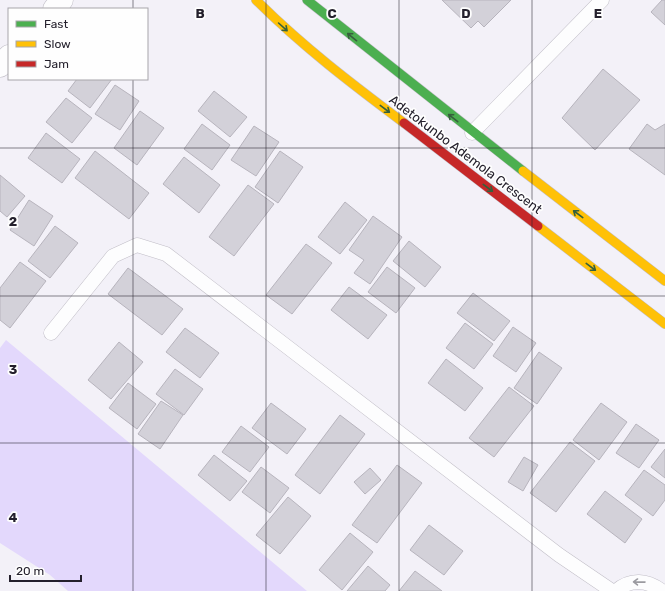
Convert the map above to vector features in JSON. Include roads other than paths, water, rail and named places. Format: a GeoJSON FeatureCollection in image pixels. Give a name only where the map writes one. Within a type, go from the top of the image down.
{"type":"FeatureCollection","features":[{"type":"Feature","properties":{"kind":"main road","name":"Adetokunbo Ademola Crescent"},"geometry":{"type":"LineString","coordinates":[[256,0],[281,25],[330,68],[665,324]]}},
{"type":"Feature","properties":{"kind":"main road","name":"Adetokunbo Ademola Crescent"},"geometry":{"type":"LineString","coordinates":[[307,0],[472,133],[665,280]]}},
{"type":"Feature","properties":{"kind":"street"},"geometry":{"type":"LineString","coordinates":[[55,8],[62,0]]}},
{"type":"Feature","properties":{"kind":"street"},"geometry":{"type":"LineString","coordinates":[[0,66],[8,57]]}},
{"type":"Feature","properties":{"kind":"lane"},"geometry":{"type":"LineString","coordinates":[[472,133],[602,0]]}},
{"type":"Feature","properties":{"kind":"lane"},"geometry":{"type":"LineString","coordinates":[[51,333],[113,256],[136,245],[166,254],[559,555],[612,591]]}},
{"type":"Feature","properties":{"kind":"lane"},"geometry":{"type":"LineString","coordinates":[[616,591],[622,585],[632,582],[643,582],[654,585],[662,591],[665,587]]}}]}
